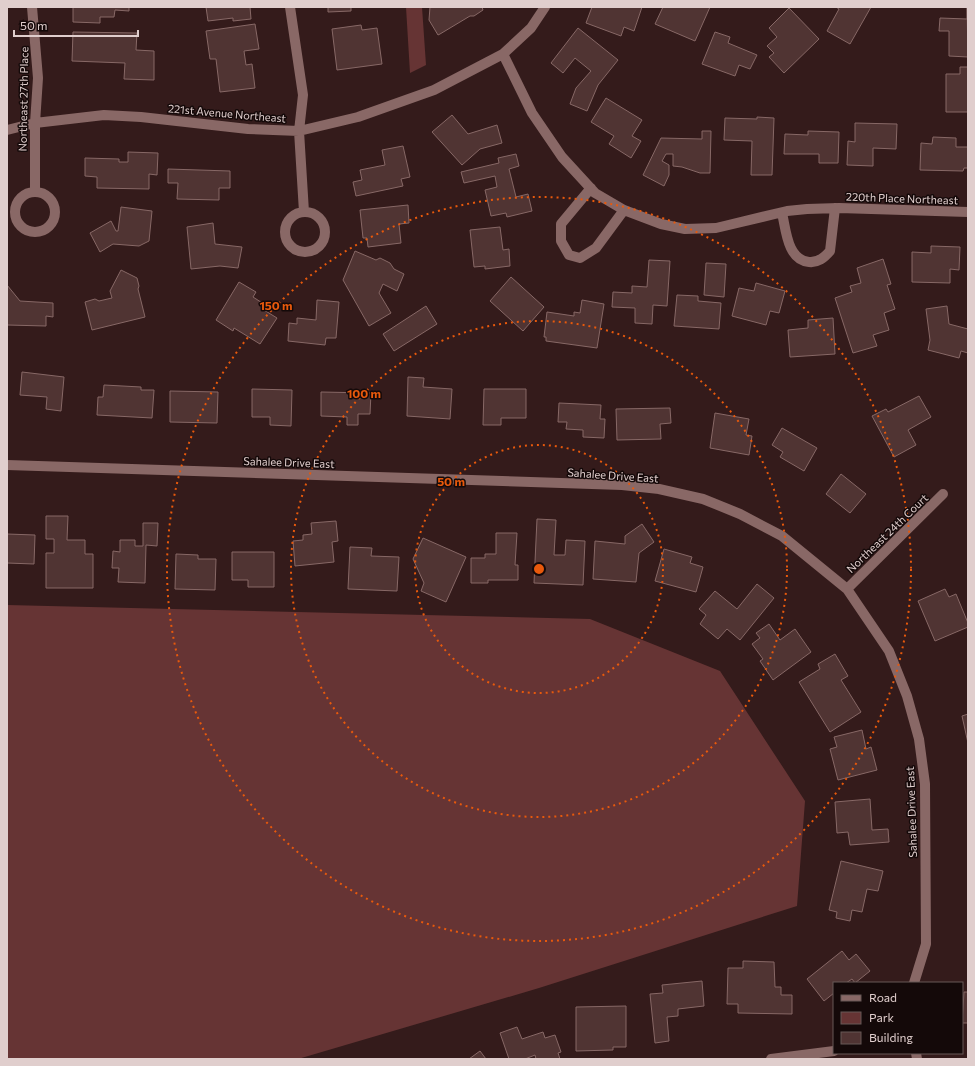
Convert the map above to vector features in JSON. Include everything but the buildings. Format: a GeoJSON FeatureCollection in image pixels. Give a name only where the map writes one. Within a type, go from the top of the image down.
{"type":"FeatureCollection","features":[{"type":"Feature","properties":{"kind":"street","name":"Northeast 27th Place"},"geometry":{"type":"LineString","coordinates":[[32,7],[38,78],[35,122],[35,191]]}},
{"type":"Feature","properties":{"kind":"street"},"geometry":{"type":"LineString","coordinates":[[290,7],[303,95],[299,131],[304,212]]}},
{"type":"Feature","properties":{"kind":"street","name":"221st Avenue Northeast"},"geometry":{"type":"LineString","coordinates":[[7,130],[35,122],[104,115],[141,116],[248,129],[299,131],[358,117],[434,90],[502,54],[531,28],[545,7]]}},
{"type":"Feature","properties":{"kind":"street","name":"220th Place Northeast"},"geometry":{"type":"LineString","coordinates":[[502,54],[536,119],[562,157],[595,193],[624,210],[660,224],[685,229],[716,228],[807,209],[835,208],[968,212]]}},
{"type":"Feature","properties":{"kind":"street"},"geometry":{"type":"LineString","coordinates":[[591,188],[561,224],[561,241],[569,255],[580,258],[596,248],[624,210]]}},
{"type":"Feature","properties":{"kind":"street"},"geometry":{"type":"LineString","coordinates":[[35,191],[48,196],[55,208],[53,222],[42,231],[35,232],[22,228],[15,215],[15,208],[22,196],[35,191]]}},
{"type":"Feature","properties":{"kind":"street","name":"220th Place Northeast"},"geometry":{"type":"LineString","coordinates":[[782,213],[794,254],[806,262],[814,262],[826,256],[830,251],[835,208]]}},
{"type":"Feature","properties":{"kind":"street","name":"Sahalee Drive East"},"geometry":{"type":"LineString","coordinates":[[7,465],[622,485],[659,489],[702,499],[740,514],[782,536],[847,588],[889,651],[907,696],[919,739],[925,784],[926,944],[914,982]]}},
{"type":"Feature","properties":{"kind":"street","name":"Northeast 24th Court"},"geometry":{"type":"LineString","coordinates":[[847,588],[943,494]]}},
{"type":"Feature","properties":{"kind":"street"},"geometry":{"type":"LineString","coordinates":[[771,1059],[833,1051]]}},
{"type":"Feature","properties":{"kind":"green space"},"geometry":{"type":"Polygon","coordinates":[[[406,7],[422,7],[426,65],[410,73],[406,7]]]}},
{"type":"Feature","properties":{"kind":"green space"},"geometry":{"type":"Polygon","coordinates":[[[7,605],[590,619],[720,671],[805,801],[797,906],[539,988],[298,1059],[7,1059],[7,605]]]}}]}
